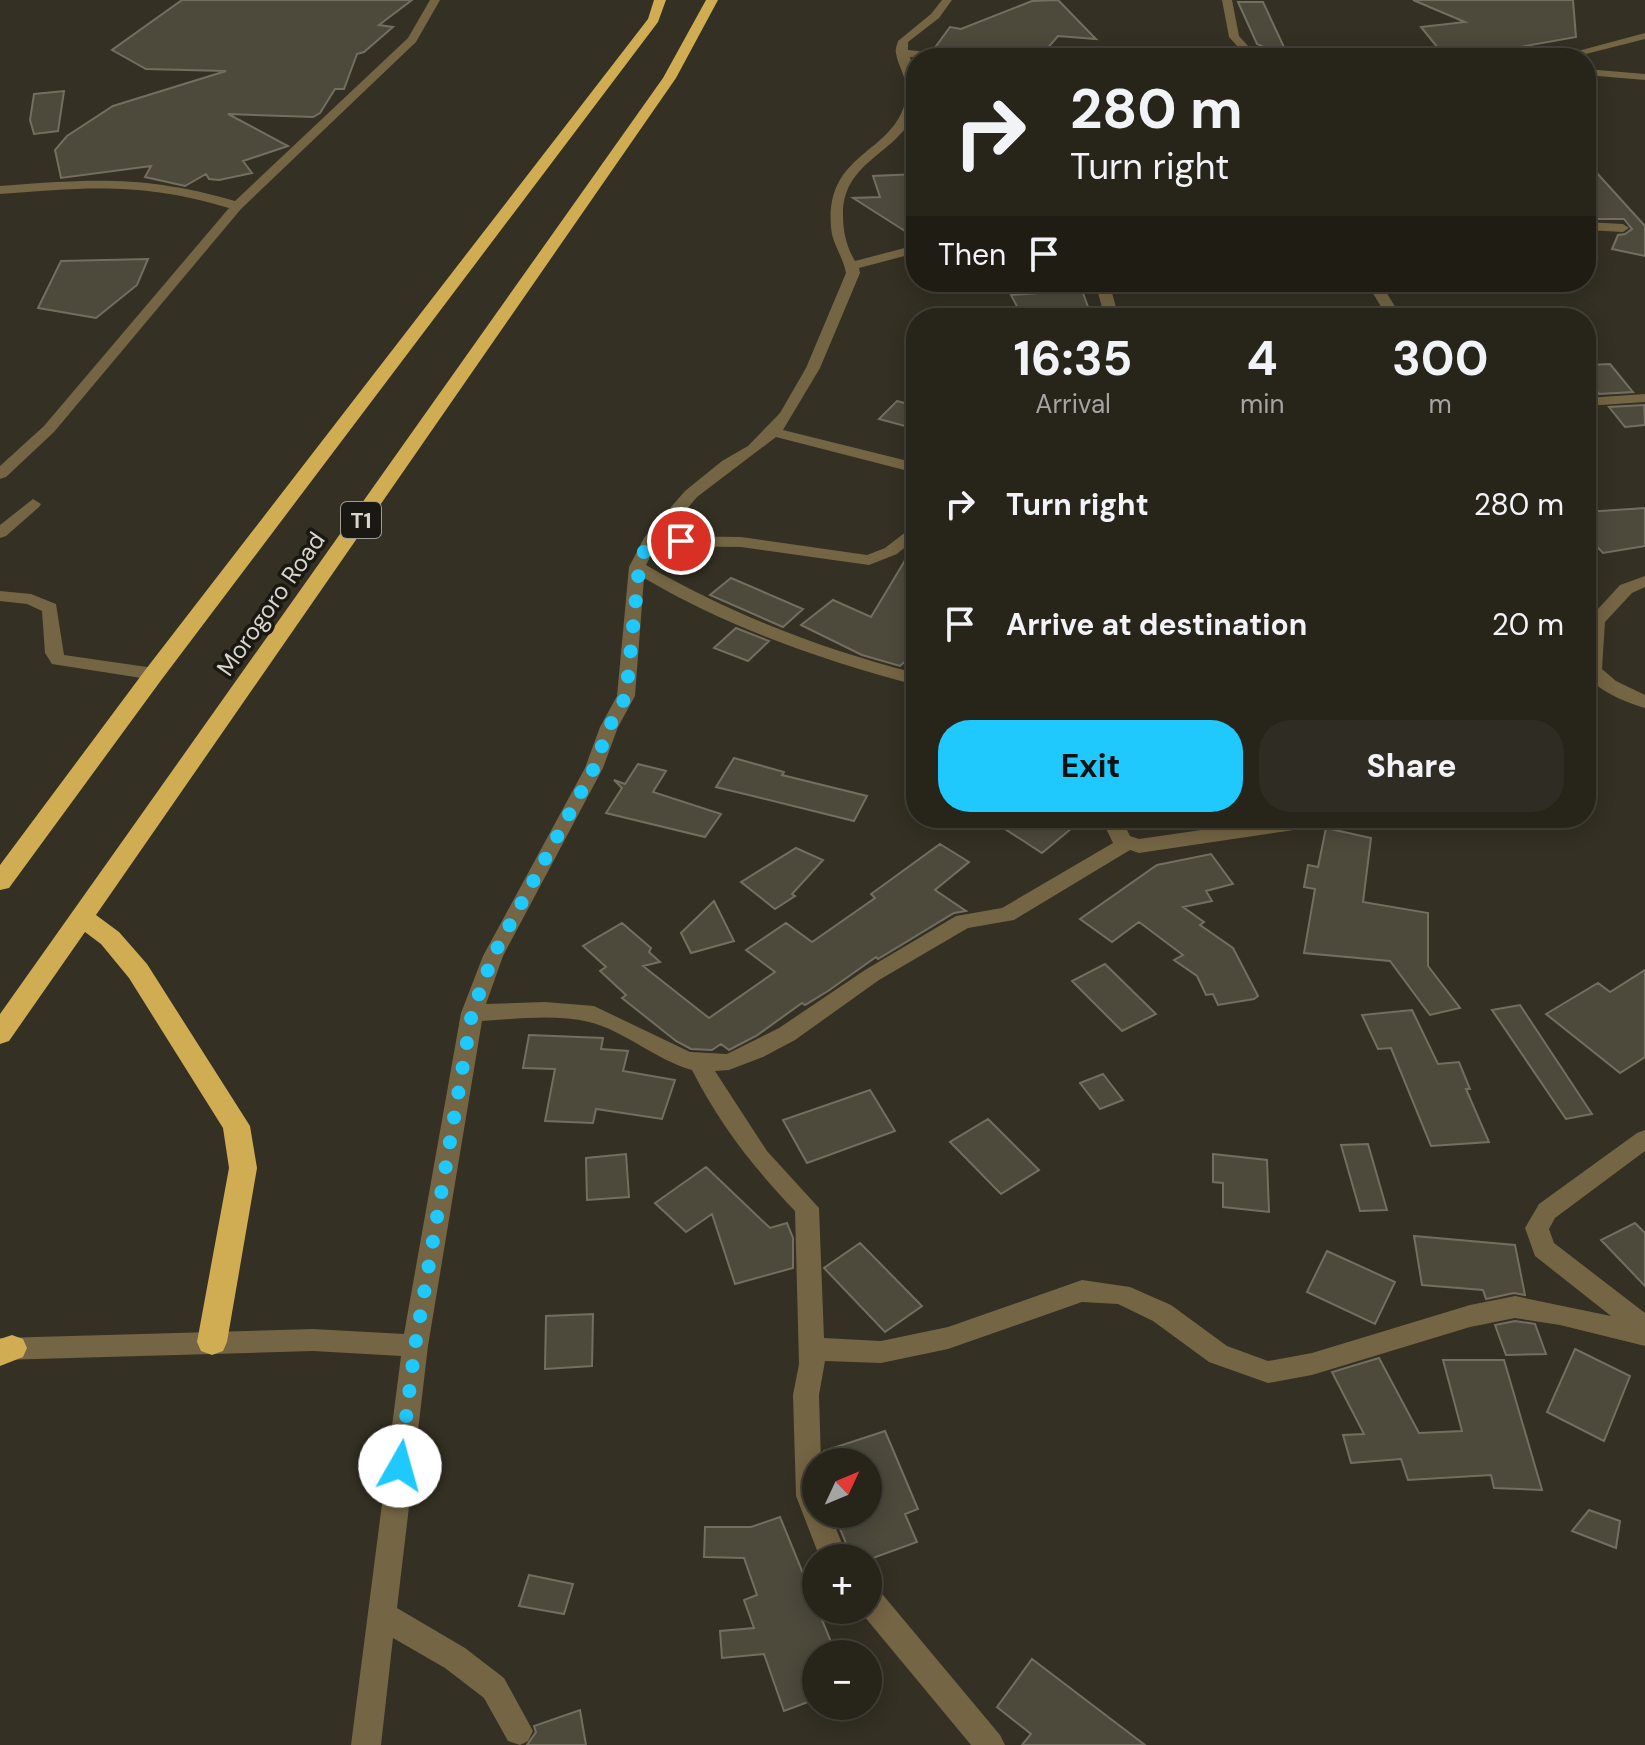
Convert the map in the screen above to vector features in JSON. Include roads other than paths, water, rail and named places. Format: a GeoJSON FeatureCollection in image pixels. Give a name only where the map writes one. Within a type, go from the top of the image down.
{"type":"FeatureCollection","features":[{"type":"Feature","properties":{"kind":"highway","name":"Morogoro Road"},"geometry":{"type":"LineString","coordinates":[[0,882],[154,674],[654,19],[660,0]]}},
{"type":"Feature","properties":{"kind":"highway","name":"Morogoro Road"},"geometry":{"type":"LineString","coordinates":[[0,1034],[669,78],[712,0]]}},
{"type":"Feature","properties":{"kind":"highway"},"geometry":{"type":"LineString","coordinates":[[81,917],[110,938],[138,971],[236,1126],[243,1168],[212,1342]]}},
{"type":"Feature","properties":{"kind":"street"},"geometry":{"type":"LineString","coordinates":[[0,474],[49,429],[237,206],[386,68],[412,40],[435,0]]}},
{"type":"Feature","properties":{"kind":"street"},"geometry":{"type":"LineString","coordinates":[[906,63],[901,53],[903,41],[908,34],[935,16],[947,0]]}},
{"type":"Feature","properties":{"kind":"street"},"geometry":{"type":"LineString","coordinates":[[1227,0],[1234,37],[1244,48]]}},
{"type":"Feature","properties":{"kind":"street"},"geometry":{"type":"LineString","coordinates":[[1596,48],[1645,36]]}},
{"type":"Feature","properties":{"kind":"street"},"geometry":{"type":"LineString","coordinates":[[901,53],[906,53]]}},
{"type":"Feature","properties":{"kind":"street"},"geometry":{"type":"LineString","coordinates":[[1596,73],[1645,77]]}},
{"type":"Feature","properties":{"kind":"street"},"geometry":{"type":"LineString","coordinates":[[366,1745],[415,1346],[472,1013],[493,956],[594,768],[609,727],[626,696],[637,567],[650,541],[691,494],[773,432],[787,415],[813,368],[853,273],[852,265],[842,251],[837,201],[846,175],[883,144],[906,115]]}},
{"type":"Feature","properties":{"kind":"street"},"geometry":{"type":"LineString","coordinates":[[0,190],[104,182],[174,188],[237,206]]}},
{"type":"Feature","properties":{"kind":"street"},"geometry":{"type":"LineString","coordinates":[[1596,227],[1623,228]]}},
{"type":"Feature","properties":{"kind":"street"},"geometry":{"type":"LineString","coordinates":[[852,265],[906,252]]}},
{"type":"Feature","properties":{"kind":"street"},"geometry":{"type":"LineString","coordinates":[[1596,401],[1645,398]]}},
{"type":"Feature","properties":{"kind":"street"},"geometry":{"type":"LineString","coordinates":[[773,432],[906,465]]}},
{"type":"Feature","properties":{"kind":"street"},"geometry":{"type":"LineString","coordinates":[[0,533],[33,504]]}},
{"type":"Feature","properties":{"kind":"street"},"geometry":{"type":"LineString","coordinates":[[650,541],[741,542],[869,560],[891,551],[906,538]]}},
{"type":"Feature","properties":{"kind":"street"},"geometry":{"type":"LineString","coordinates":[[637,567],[702,602],[782,636],[854,664],[906,677]]}},
{"type":"Feature","properties":{"kind":"street"},"geometry":{"type":"LineString","coordinates":[[1596,610],[1626,589],[1645,581]]}},
{"type":"Feature","properties":{"kind":"street"},"geometry":{"type":"LineString","coordinates":[[0,596],[31,599],[50,608],[54,653],[58,660],[154,674]]}},
{"type":"Feature","properties":{"kind":"street"},"geometry":{"type":"LineString","coordinates":[[1596,679],[1645,702]]}},
{"type":"Feature","properties":{"kind":"street"},"geometry":{"type":"LineString","coordinates":[[1115,828],[1118,837],[1126,844]]}},
{"type":"Feature","properties":{"kind":"street"},"geometry":{"type":"LineString","coordinates":[[472,1013],[545,1010],[594,1014],[684,1059],[700,1063],[729,1062],[787,1034],[872,975],[963,921],[1007,915],[1126,844],[1168,843],[1250,828]]}},
{"type":"Feature","properties":{"kind":"street"},"geometry":{"type":"LineString","coordinates":[[700,1063],[717,1096],[759,1158],[807,1208],[812,1364],[806,1395],[807,1448]]}},
{"type":"Feature","properties":{"kind":"street"},"geometry":{"type":"LineString","coordinates":[[1645,1139],[1547,1211],[1537,1228],[1544,1249],[1645,1328]]}},
{"type":"Feature","properties":{"kind":"street"},"geometry":{"type":"LineString","coordinates":[[811,1349],[881,1352],[948,1338],[1082,1291],[1121,1294],[1162,1313],[1218,1354],[1268,1372],[1312,1364],[1470,1316],[1515,1307],[1560,1314],[1645,1335]]}},
{"type":"Feature","properties":{"kind":"street"},"geometry":{"type":"LineString","coordinates":[[4,1350],[313,1340],[415,1346]]}},
{"type":"Feature","properties":{"kind":"street"},"geometry":{"type":"LineString","coordinates":[[382,1615],[455,1658],[494,1688],[518,1731]]}},
{"type":"Feature","properties":{"kind":"street"},"geometry":{"type":"LineString","coordinates":[[882,1616],[990,1745]]}}]}
